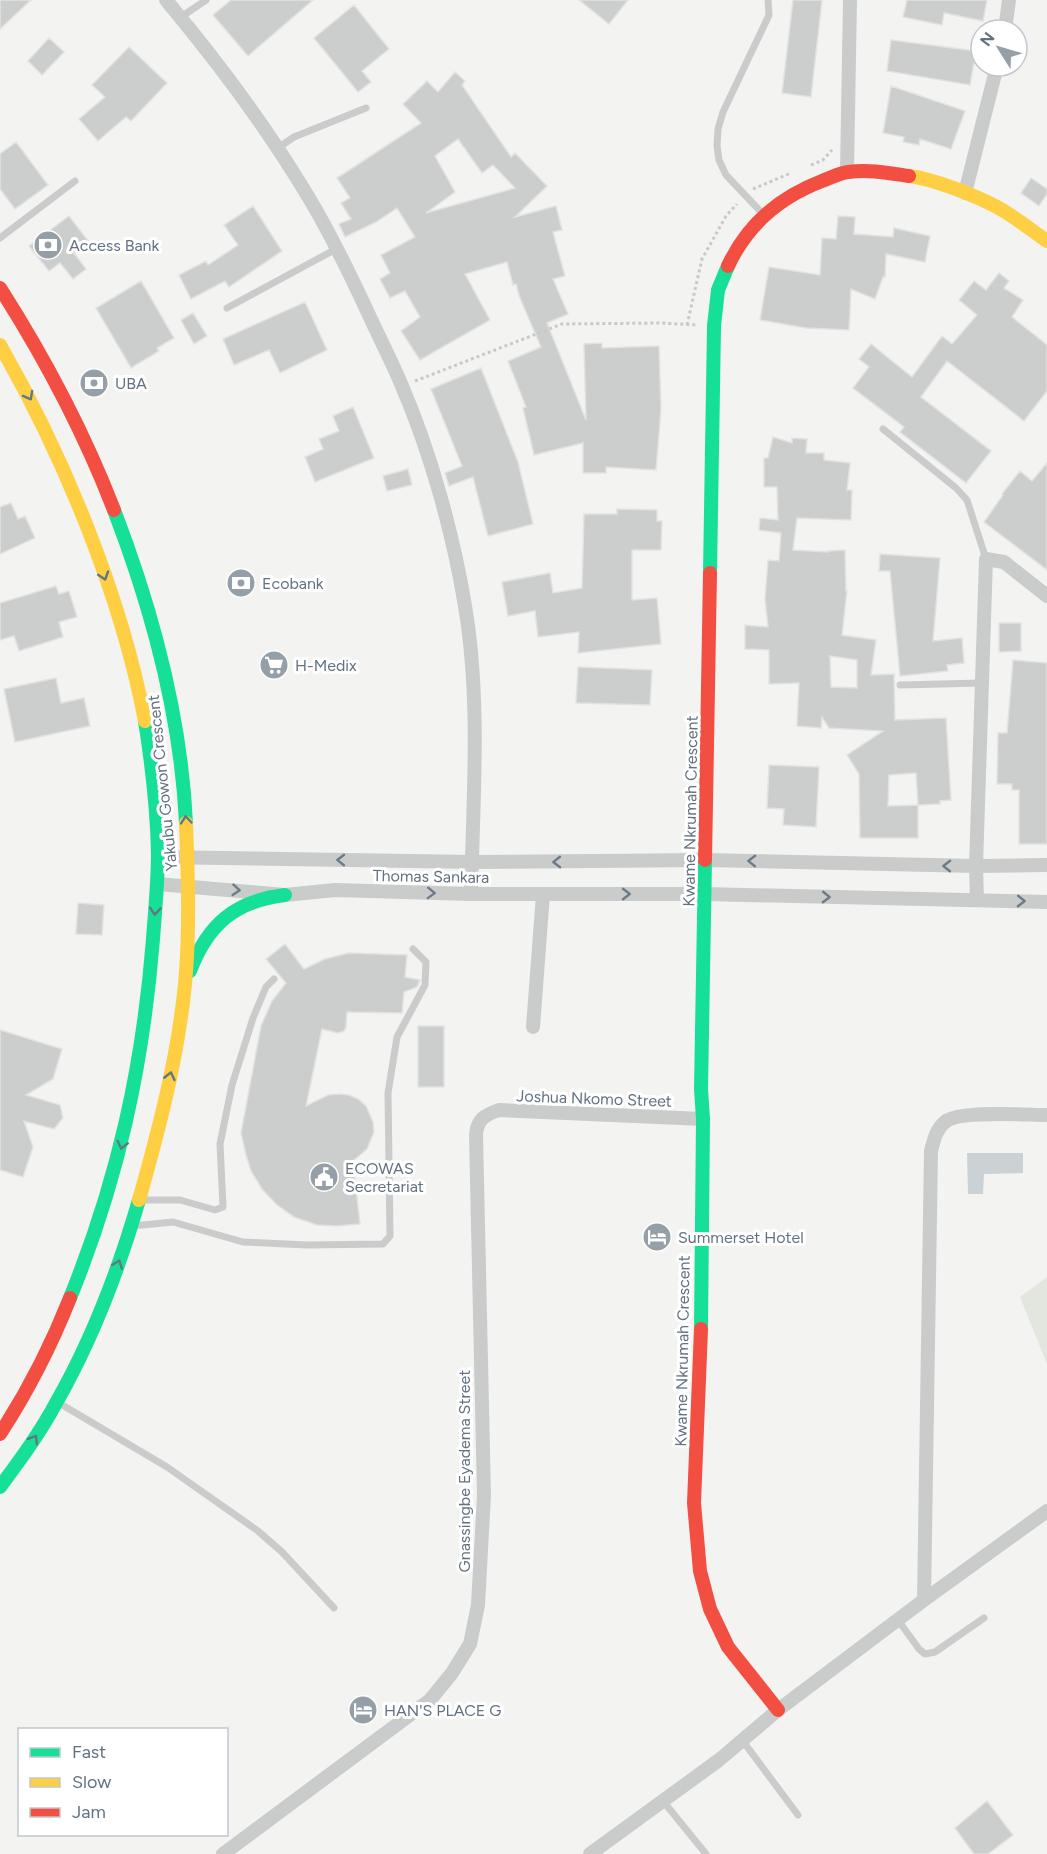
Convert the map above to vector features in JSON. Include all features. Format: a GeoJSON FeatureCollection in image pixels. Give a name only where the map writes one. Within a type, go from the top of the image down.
{"type":"FeatureCollection","features":[{"type":"Feature","properties":{"kind":"main road","name":"Kwame Nkrumah Crescent"},"geometry":{"type":"LineString","coordinates":[[778,1710],[728,1647],[710,1609],[700,1571],[694,1503],[701,1333],[703,1119],[701,1089],[714,326],[718,290],[737,247],[764,214],[803,188],[847,172],[876,171],[918,177],[965,193],[997,207],[1047,241]]}},
{"type":"Feature","properties":{"kind":"main road","name":"Yakubu Gowon Crescent"},"geometry":{"type":"LineString","coordinates":[[0,288],[43,356],[84,435],[119,520],[144,592],[170,696],[189,857],[185,984],[173,1066],[140,1200],[96,1320],[57,1402],[28,1450],[0,1487]]}},
{"type":"Feature","properties":{"kind":"main road","name":"Yakubu Gowon Crescent"},"geometry":{"type":"LineString","coordinates":[[0,345],[32,403],[63,470],[100,563],[129,654],[141,699],[150,750],[158,857],[145,1032],[124,1138],[109,1195],[79,1277],[43,1359],[13,1416],[0,1434]]}},
{"type":"Feature","properties":{"kind":"main road"},"geometry":{"type":"LineString","coordinates":[[185,984],[194,958],[211,931],[235,909],[258,899],[285,895]]}},
{"type":"Feature","properties":{"kind":"street"},"geometry":{"type":"LineString","coordinates":[[166,0],[203,44],[265,128],[307,195],[403,386],[427,455],[446,519],[465,607],[473,678],[471,894]]}},
{"type":"Feature","properties":{"kind":"street"},"geometry":{"type":"LineString","coordinates":[[847,172],[850,0]]}},
{"type":"Feature","properties":{"kind":"street"},"geometry":{"type":"LineString","coordinates":[[1007,18],[1009,0]]}},
{"type":"Feature","properties":{"kind":"street"},"geometry":{"type":"LineString","coordinates":[[965,193],[994,78]]}},
{"type":"Feature","properties":{"kind":"street"},"geometry":{"type":"LineString","coordinates":[[977,900],[976,866],[986,560],[1004,562],[1047,596]]}},
{"type":"Feature","properties":{"kind":"street"},"geometry":{"type":"LineString","coordinates":[[158,857],[472,862],[705,860],[976,866],[1047,865]]}},
{"type":"Feature","properties":{"kind":"street","name":"Thomas Sankara"},"geometry":{"type":"LineString","coordinates":[[157,884],[285,895],[335,890],[471,894],[705,894],[1047,902]]}},
{"type":"Feature","properties":{"kind":"street"},"geometry":{"type":"LineString","coordinates":[[533,1027],[543,894]]}},
{"type":"Feature","properties":{"kind":"street","name":"Joshua Nkomo Street"},"geometry":{"type":"LineString","coordinates":[[484,1116],[500,1110],[703,1119]]}},
{"type":"Feature","properties":{"kind":"street"},"geometry":{"type":"LineString","coordinates":[[924,1600],[931,1151],[937,1132],[946,1120],[964,1114],[1047,1115]]}},
{"type":"Feature","properties":{"kind":"street","name":"Gnassingbe Eyadema Street"},"geometry":{"type":"LineString","coordinates":[[223,1854],[430,1701],[452,1673],[470,1644],[478,1605],[484,1495],[476,1135],[478,1122],[484,1116]]}},
{"type":"Feature","properties":{"kind":"street"},"geometry":{"type":"LineString","coordinates":[[590,1854],[719,1760],[778,1710],[924,1600],[1047,1511]]}},
{"type":"Feature","properties":{"kind":"lane"},"geometry":{"type":"LineString","coordinates":[[180,17],[206,0]]}},
{"type":"Feature","properties":{"kind":"lane"},"geometry":{"type":"LineString","coordinates":[[764,214],[726,175],[719,160],[718,129],[723,112],[768,15],[768,0]]}},
{"type":"Feature","properties":{"kind":"lane"},"geometry":{"type":"LineString","coordinates":[[278,148],[294,137],[366,108]]}},
{"type":"Feature","properties":{"kind":"lane"},"geometry":{"type":"LineString","coordinates":[[0,238],[75,181]]}},
{"type":"Feature","properties":{"kind":"lane"},"geometry":{"type":"LineString","coordinates":[[227,308],[336,249]]}},
{"type":"Feature","properties":{"kind":"lane"},"geometry":{"type":"LineString","coordinates":[[883,429],[956,488],[967,500],[986,560]]}},
{"type":"Feature","properties":{"kind":"lane"},"geometry":{"type":"LineString","coordinates":[[900,685],[982,683]]}},
{"type":"Feature","properties":{"kind":"lane"},"geometry":{"type":"LineString","coordinates":[[132,1226],[173,1222],[243,1242],[307,1245],[383,1244],[390,1236],[388,1093],[398,1037],[425,985],[426,962],[413,949]]}},
{"type":"Feature","properties":{"kind":"lane"},"geometry":{"type":"LineString","coordinates":[[140,1200],[180,1200],[215,1210],[223,1207],[220,1144],[232,1085],[253,1018],[266,987],[274,979]]}},
{"type":"Feature","properties":{"kind":"lane"},"geometry":{"type":"LineString","coordinates":[[57,1402],[167,1467],[258,1531],[282,1552],[334,1608]]}},
{"type":"Feature","properties":{"kind":"lane"},"geometry":{"type":"LineString","coordinates":[[898,1620],[919,1650],[925,1654],[935,1652],[984,1618]]}},
{"type":"Feature","properties":{"kind":"lane"},"geometry":{"type":"LineString","coordinates":[[742,1740],[767,1777],[798,1815]]}},
{"type":"Feature","properties":{"kind":"lane"},"geometry":{"type":"LineString","coordinates":[[663,1801],[706,1854]]}},
{"type":"Feature","properties":{"kind":"path"},"geometry":{"type":"LineString","coordinates":[[804,168],[823,160],[831,152],[834,144]]}},
{"type":"Feature","properties":{"kind":"path"},"geometry":{"type":"LineString","coordinates":[[687,325],[702,259],[726,216],[745,195],[755,188],[794,172]]}},
{"type":"Feature","properties":{"kind":"path"},"geometry":{"type":"LineString","coordinates":[[403,386],[562,324],[661,323],[714,326]]}},
{"type":"Feature","properties":{"kind":"shaded area"},"geometry":{"type":"Polygon","coordinates":[[[967,1153],[1023,1153],[1023,1173],[984,1174],[983,1194],[968,1194],[967,1153]]]}},
{"type":"Feature","properties":{"kind":"shaded area"},"geometry":{"type":"Polygon","coordinates":[[[1047,1277],[1047,1364],[1020,1297],[1047,1277]]]}},
{"type":"Feature","properties":{"kind":"building"},"geometry":{"type":"Polygon","coordinates":[[[0,0],[31,0],[0,29],[0,0]]]}},
{"type":"Feature","properties":{"kind":"building"},"geometry":{"type":"Polygon","coordinates":[[[231,0],[313,0],[248,56],[213,15],[231,0]]]}},
{"type":"Feature","properties":{"kind":"building"},"geometry":{"type":"Polygon","coordinates":[[[579,0],[628,0],[609,24],[579,0]]]}},
{"type":"Feature","properties":{"kind":"building"},"geometry":{"type":"Polygon","coordinates":[[[793,0],[822,0],[811,97],[782,93],[793,0]]]}},
{"type":"Feature","properties":{"kind":"building"},"geometry":{"type":"Polygon","coordinates":[[[907,0],[987,0],[984,18],[969,18],[944,13],[942,25],[903,17],[907,0]]]}},
{"type":"Feature","properties":{"kind":"building"},"geometry":{"type":"Polygon","coordinates":[[[354,5],[389,49],[362,71],[371,82],[358,92],[314,38],[354,5]]]}},
{"type":"Feature","properties":{"kind":"building"},"geometry":{"type":"Polygon","coordinates":[[[49,38],[64,52],[42,75],[28,61],[49,38]]]}},
{"type":"Feature","properties":{"kind":"building"},"geometry":{"type":"Polygon","coordinates":[[[891,40],[969,50],[970,85],[887,71],[891,40]]]}},
{"type":"Feature","properties":{"kind":"building"},"geometry":{"type":"Polygon","coordinates":[[[129,47],[167,83],[131,121],[126,117],[98,141],[79,119],[105,97],[92,85],[129,47]]]}},
{"type":"Feature","properties":{"kind":"building"},"geometry":{"type":"Polygon","coordinates":[[[455,72],[465,81],[462,85],[511,157],[515,153],[547,186],[515,217],[556,206],[562,230],[553,232],[565,276],[553,279],[568,314],[547,323],[586,420],[584,344],[602,343],[602,348],[659,346],[661,409],[656,470],[606,467],[606,473],[583,473],[583,443],[534,455],[523,408],[526,407],[508,361],[541,347],[516,284],[513,285],[507,262],[465,274],[490,320],[420,360],[401,331],[420,317],[405,291],[390,298],[380,279],[390,273],[381,255],[415,237],[397,208],[376,222],[345,237],[339,224],[351,219],[341,203],[350,198],[337,178],[421,123],[403,104],[427,81],[438,92],[455,72]],[[458,139],[435,156],[455,192],[426,213],[515,188],[493,165],[482,173],[458,139]]]}},
{"type":"Feature","properties":{"kind":"building"},"geometry":{"type":"Polygon","coordinates":[[[891,86],[965,111],[951,149],[920,139],[919,145],[903,142],[904,137],[883,133],[891,86]]]}},
{"type":"Feature","properties":{"kind":"building"},"geometry":{"type":"Polygon","coordinates":[[[16,142],[48,185],[15,209],[0,189],[0,154],[16,142]]]}},
{"type":"Feature","properties":{"kind":"building"},"geometry":{"type":"Polygon","coordinates":[[[1031,178],[1047,189],[1047,194],[1039,206],[1021,193],[1031,178]]]}},
{"type":"Feature","properties":{"kind":"building"},"geometry":{"type":"Polygon","coordinates":[[[253,206],[282,251],[229,287],[225,281],[191,299],[179,275],[206,261],[208,265],[238,245],[224,225],[253,206]]]}},
{"type":"Feature","properties":{"kind":"building"},"geometry":{"type":"Polygon","coordinates":[[[69,216],[89,242],[74,253],[86,269],[73,279],[60,263],[49,271],[29,246],[69,216]]]}},
{"type":"Feature","properties":{"kind":"building"},"geometry":{"type":"Polygon","coordinates":[[[838,216],[855,217],[854,234],[893,237],[894,228],[930,236],[925,262],[886,254],[885,277],[883,277],[875,299],[851,289],[849,330],[806,328],[760,320],[769,267],[820,275],[822,238],[836,239],[838,216]]]}},
{"type":"Feature","properties":{"kind":"building"},"geometry":{"type":"Polygon","coordinates":[[[999,273],[1009,281],[1004,288],[1023,300],[1012,317],[1047,345],[1047,391],[1024,421],[947,361],[921,397],[991,451],[966,483],[900,432],[904,427],[853,388],[869,367],[859,359],[871,344],[912,377],[942,336],[952,344],[977,315],[959,300],[974,281],[986,290],[999,273]]]}},
{"type":"Feature","properties":{"kind":"building"},"geometry":{"type":"Polygon","coordinates":[[[141,281],[174,338],[157,348],[159,351],[131,368],[96,308],[141,281]]]}},
{"type":"Feature","properties":{"kind":"building"},"geometry":{"type":"Polygon","coordinates":[[[305,302],[327,350],[280,373],[269,350],[234,365],[223,339],[305,302]]]}},
{"type":"Feature","properties":{"kind":"building"},"geometry":{"type":"Polygon","coordinates":[[[193,313],[207,336],[194,344],[181,320],[193,313]]]}},
{"type":"Feature","properties":{"kind":"building"},"geometry":{"type":"Polygon","coordinates":[[[481,368],[518,462],[533,524],[488,536],[473,477],[449,486],[445,473],[462,466],[431,389],[481,368]]]}},
{"type":"Feature","properties":{"kind":"building"},"geometry":{"type":"Polygon","coordinates":[[[353,407],[374,458],[315,482],[305,457],[323,449],[319,439],[339,431],[333,416],[353,407]]]}},
{"type":"Feature","properties":{"kind":"building"},"geometry":{"type":"Polygon","coordinates":[[[773,437],[792,443],[792,438],[807,439],[806,453],[824,453],[824,460],[850,463],[847,490],[852,490],[851,520],[797,518],[793,550],[828,552],[845,550],[847,591],[842,635],[876,640],[871,675],[894,674],[895,720],[946,718],[951,800],[940,801],[940,804],[918,805],[918,838],[860,838],[859,774],[847,755],[883,731],[829,728],[822,717],[821,728],[797,726],[799,683],[769,684],[769,650],[745,649],[745,625],[768,627],[765,599],[768,560],[779,561],[781,533],[759,530],[760,518],[778,520],[777,487],[764,487],[764,458],[768,458],[773,437]],[[830,656],[831,687],[857,688],[857,660],[830,656]],[[916,773],[889,775],[888,806],[918,805],[916,773]]]}},
{"type":"Feature","properties":{"kind":"building"},"geometry":{"type":"Polygon","coordinates":[[[1047,463],[1047,570],[984,522],[1020,471],[1032,481],[1047,463]]]}},
{"type":"Feature","properties":{"kind":"building"},"geometry":{"type":"Polygon","coordinates":[[[408,469],[412,485],[387,491],[383,476],[408,469]]]}},
{"type":"Feature","properties":{"kind":"building"},"geometry":{"type":"Polygon","coordinates":[[[11,503],[18,519],[25,516],[35,538],[0,554],[0,507],[11,503]]]}},
{"type":"Feature","properties":{"kind":"building"},"geometry":{"type":"Polygon","coordinates":[[[617,509],[657,510],[657,521],[662,521],[661,550],[632,550],[632,600],[657,598],[661,644],[578,653],[579,632],[538,637],[535,611],[508,616],[502,582],[550,573],[553,593],[582,588],[584,514],[617,514],[617,509]]]}},
{"type":"Feature","properties":{"kind":"building"},"geometry":{"type":"Polygon","coordinates":[[[880,554],[940,558],[933,641],[962,638],[964,663],[947,665],[948,671],[900,676],[890,571],[879,571],[880,554]]]}},
{"type":"Feature","properties":{"kind":"building"},"geometry":{"type":"Polygon","coordinates":[[[56,586],[59,594],[69,591],[77,617],[59,622],[63,637],[19,651],[14,636],[0,640],[0,603],[56,586]]]}},
{"type":"Feature","properties":{"kind":"building"},"geometry":{"type":"Polygon","coordinates":[[[999,623],[1021,623],[1021,651],[999,652],[999,623]]]}},
{"type":"Feature","properties":{"kind":"building"},"geometry":{"type":"Polygon","coordinates":[[[1013,660],[1047,663],[1047,844],[1019,844],[1019,790],[1012,790],[1012,784],[997,784],[998,733],[1007,733],[1013,660]]]}},
{"type":"Feature","properties":{"kind":"building"},"geometry":{"type":"Polygon","coordinates":[[[578,667],[652,670],[650,705],[576,703],[578,667]]]}},
{"type":"Feature","properties":{"kind":"building"},"geometry":{"type":"Polygon","coordinates":[[[56,678],[61,703],[84,698],[90,726],[15,742],[4,689],[56,678]]]}},
{"type":"Feature","properties":{"kind":"building"},"geometry":{"type":"Polygon","coordinates":[[[769,765],[819,767],[816,827],[783,825],[784,809],[767,808],[769,765]]]}},
{"type":"Feature","properties":{"kind":"building"},"geometry":{"type":"Polygon","coordinates":[[[78,903],[104,905],[102,935],[76,934],[78,903]]]}},
{"type":"Feature","properties":{"kind":"building"},"geometry":{"type":"Polygon","coordinates":[[[285,944],[304,969],[325,959],[349,953],[407,955],[405,977],[420,980],[417,987],[404,992],[402,1013],[347,1012],[344,1031],[338,1033],[322,1029],[306,1106],[328,1095],[349,1095],[366,1106],[373,1122],[374,1132],[367,1149],[353,1161],[360,1224],[317,1225],[294,1217],[276,1204],[262,1189],[251,1171],[246,1155],[241,1133],[261,1026],[272,1001],[286,983],[266,959],[285,944]]]}},
{"type":"Feature","properties":{"kind":"building"},"geometry":{"type":"Polygon","coordinates":[[[418,1026],[444,1026],[444,1087],[418,1087],[418,1026]]]}},
{"type":"Feature","properties":{"kind":"building"},"geometry":{"type":"Polygon","coordinates":[[[0,1030],[62,1049],[53,1079],[26,1095],[60,1105],[63,1118],[54,1129],[24,1121],[33,1147],[23,1177],[0,1170],[0,1030]]]}},
{"type":"Feature","properties":{"kind":"building"},"geometry":{"type":"Polygon","coordinates":[[[987,1801],[1013,1835],[988,1854],[974,1854],[955,1828],[987,1801]]]}},
{"type":"Feature","properties":{"kind":"traffic: fast"},"geometry":{"type":"LineString","coordinates":[[710,573],[714,326],[718,290],[728,266]]}},
{"type":"Feature","properties":{"kind":"traffic: fast"},"geometry":{"type":"LineString","coordinates":[[114,510],[141,586],[171,703],[178,743],[186,823]]}},
{"type":"Feature","properties":{"kind":"traffic: fast"},"geometry":{"type":"LineString","coordinates":[[70,1298],[87,1254],[115,1166],[135,1077],[149,986],[158,853],[154,787],[145,721]]}},
{"type":"Feature","properties":{"kind":"traffic: fast"},"geometry":{"type":"LineString","coordinates":[[701,1329],[703,1119],[701,1089],[705,860]]}},
{"type":"Feature","properties":{"kind":"traffic: fast"},"geometry":{"type":"LineString","coordinates":[[190,971],[205,940],[225,918],[252,903],[285,895]]}},
{"type":"Feature","properties":{"kind":"traffic: fast"},"geometry":{"type":"LineString","coordinates":[[0,1487],[43,1425],[69,1379],[93,1329],[113,1278],[139,1200]]}},
{"type":"Feature","properties":{"kind":"traffic: slow"},"geometry":{"type":"LineString","coordinates":[[909,176],[942,184],[988,202],[1047,241]]}},
{"type":"Feature","properties":{"kind":"traffic: slow"},"geometry":{"type":"LineString","coordinates":[[0,345],[46,433],[88,528],[121,625],[135,673],[145,721]]}},
{"type":"Feature","properties":{"kind":"traffic: slow"},"geometry":{"type":"LineString","coordinates":[[139,1200],[167,1093],[182,1011],[188,924],[186,823]]}},
{"type":"Feature","properties":{"kind":"traffic: jam"},"geometry":{"type":"LineString","coordinates":[[728,266],[755,225],[792,195],[848,172],[871,171],[909,176]]}},
{"type":"Feature","properties":{"kind":"traffic: jam"},"geometry":{"type":"LineString","coordinates":[[0,288],[63,396],[114,510]]}},
{"type":"Feature","properties":{"kind":"traffic: jam"},"geometry":{"type":"LineString","coordinates":[[705,860],[710,573]]}},
{"type":"Feature","properties":{"kind":"traffic: jam"},"geometry":{"type":"LineString","coordinates":[[0,1434],[38,1368],[70,1298]]}},
{"type":"Feature","properties":{"kind":"traffic: jam"},"geometry":{"type":"LineString","coordinates":[[701,1329],[694,1503],[700,1571],[710,1609],[728,1647],[778,1710]]}},
{"type":"Feature","properties":{"kind":"place","name":"Access Bank"},"geometry":{"type":"Point","coordinates":[48,245]}},
{"type":"Feature","properties":{"kind":"place","name":"UBA"},"geometry":{"type":"Point","coordinates":[94,383]}},
{"type":"Feature","properties":{"kind":"place","name":"Ecobank"},"geometry":{"type":"Point","coordinates":[241,583]}},
{"type":"Feature","properties":{"kind":"place","name":"H-Medix"},"geometry":{"type":"Point","coordinates":[274,665]}},
{"type":"Feature","properties":{"kind":"place","name":"ECOWAS Secretariat"},"geometry":{"type":"Point","coordinates":[324,1177]}},
{"type":"Feature","properties":{"kind":"place","name":"Summerset Hotel"},"geometry":{"type":"Point","coordinates":[657,1237]}},
{"type":"Feature","properties":{"kind":"place","name":"HAN'S PLACE G"},"geometry":{"type":"Point","coordinates":[363,1710]}}]}
